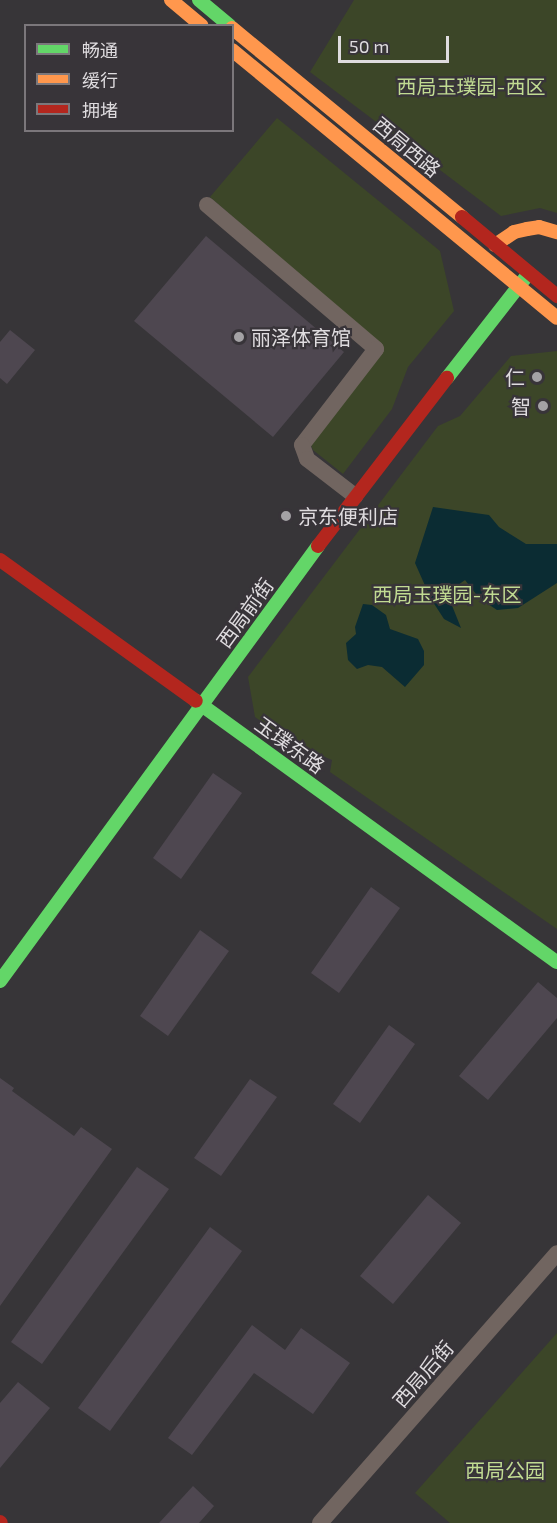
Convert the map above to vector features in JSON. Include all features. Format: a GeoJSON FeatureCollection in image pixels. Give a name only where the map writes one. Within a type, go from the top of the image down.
{"type":"FeatureCollection","features":[{"type":"Feature","properties":{"kind":"street"},"geometry":{"type":"LineString","coordinates":[[171,0],[200,24]]}},
{"type":"Feature","properties":{"kind":"street","name":"西局西路"},"geometry":{"type":"LineString","coordinates":[[199,0],[227,24]]}},
{"type":"Feature","properties":{"kind":"street","name":"西局西路"},"geometry":{"type":"LineString","coordinates":[[234,29],[557,296]]}},
{"type":"Feature","properties":{"kind":"street","name":"西局西路"},"geometry":{"type":"LineString","coordinates":[[234,52],[557,318]]}},
{"type":"Feature","properties":{"kind":"street"},"geometry":{"type":"LineString","coordinates":[[207,205],[376,349],[302,445],[307,459],[355,496]]}},
{"type":"Feature","properties":{"kind":"street"},"geometry":{"type":"LineString","coordinates":[[495,244],[514,232],[527,229],[539,227],[557,232]]}},
{"type":"Feature","properties":{"kind":"street","name":"西局前街"},"geometry":{"type":"LineString","coordinates":[[0,981],[355,496],[529,273]]}},
{"type":"Feature","properties":{"kind":"street","name":"玉璞东路"},"geometry":{"type":"LineString","coordinates":[[0,560],[557,962]]}},
{"type":"Feature","properties":{"kind":"street","name":"西局后街"},"geometry":{"type":"LineString","coordinates":[[320,1523],[557,1253]]}},
{"type":"Feature","properties":{"kind":"green space","name":"西局玉璞园-西区"},"geometry":{"type":"Polygon","coordinates":[[[354,0],[557,0],[557,213],[540,208],[501,216],[310,72],[354,0]]]}},
{"type":"Feature","properties":{"kind":"green space"},"geometry":{"type":"Polygon","coordinates":[[[277,118],[440,251],[454,311],[408,367],[392,409],[343,474],[313,450],[310,443],[384,348],[210,197],[277,118]]]}},
{"type":"Feature","properties":{"kind":"green space","name":"西局玉璞园-东区"},"geometry":{"type":"Polygon","coordinates":[[[557,351],[557,929],[330,772],[332,760],[325,757],[317,761],[255,717],[248,677],[438,426],[460,416],[511,356],[557,351]]]}},
{"type":"Feature","properties":{"kind":"green space","name":"西局公园"},"geometry":{"type":"Polygon","coordinates":[[[557,1333],[557,1523],[450,1523],[415,1493],[557,1333]]]}},
{"type":"Feature","properties":{"kind":"water"},"geometry":{"type":"Polygon","coordinates":[[[433,507],[489,515],[499,527],[526,544],[557,544],[557,583],[518,608],[497,610],[479,598],[465,580],[447,593],[461,628],[444,619],[431,599],[415,563],[433,507]]]}},
{"type":"Feature","properties":{"kind":"water"},"geometry":{"type":"Polygon","coordinates":[[[363,604],[372,605],[386,615],[390,629],[418,639],[424,651],[424,665],[405,687],[382,667],[368,665],[357,669],[348,660],[346,643],[356,634],[355,627],[363,604]]]}},
{"type":"Feature","properties":{"kind":"building","name":"丽泽体育馆"},"geometry":{"type":"Polygon","coordinates":[[[206,236],[344,352],[273,437],[134,321],[206,236]]]}},
{"type":"Feature","properties":{"kind":"building"},"geometry":{"type":"Polygon","coordinates":[[[10,330],[35,350],[7,384],[0,378],[0,342],[10,330]]]}},
{"type":"Feature","properties":{"kind":"building"},"geometry":{"type":"Polygon","coordinates":[[[213,773],[242,793],[181,879],[153,858],[213,773]]]}},
{"type":"Feature","properties":{"kind":"building"},"geometry":{"type":"Polygon","coordinates":[[[371,887],[400,908],[339,993],[311,973],[371,887]]]}},
{"type":"Feature","properties":{"kind":"building"},"geometry":{"type":"Polygon","coordinates":[[[200,930],[229,951],[168,1036],[140,1016],[200,930]]]}},
{"type":"Feature","properties":{"kind":"building"},"geometry":{"type":"Polygon","coordinates":[[[538,982],[557,998],[557,1018],[488,1100],[459,1076],[538,982]]]}},
{"type":"Feature","properties":{"kind":"building"},"geometry":{"type":"Polygon","coordinates":[[[389,1025],[415,1044],[360,1123],[333,1104],[389,1025]]]}},
{"type":"Feature","properties":{"kind":"building"},"geometry":{"type":"Polygon","coordinates":[[[0,1078],[14,1088],[12,1091],[74,1136],[81,1127],[112,1149],[0,1306],[0,1078]]]}},
{"type":"Feature","properties":{"kind":"building"},"geometry":{"type":"Polygon","coordinates":[[[250,1079],[277,1097],[221,1176],[194,1158],[250,1079]]]}},
{"type":"Feature","properties":{"kind":"building"},"geometry":{"type":"Polygon","coordinates":[[[137,1167],[169,1189],[42,1364],[11,1342],[137,1167]]]}},
{"type":"Feature","properties":{"kind":"building"},"geometry":{"type":"Polygon","coordinates":[[[428,1195],[461,1223],[393,1304],[360,1276],[428,1195]]]}},
{"type":"Feature","properties":{"kind":"building"},"geometry":{"type":"Polygon","coordinates":[[[210,1227],[242,1251],[110,1431],[78,1408],[210,1227]]]}},
{"type":"Feature","properties":{"kind":"building"},"geometry":{"type":"Polygon","coordinates":[[[252,1325],[285,1350],[301,1328],[350,1363],[313,1414],[254,1373],[192,1455],[168,1438],[252,1325]]]}},
{"type":"Feature","properties":{"kind":"building"},"geometry":{"type":"Polygon","coordinates":[[[18,1382],[50,1408],[0,1468],[0,1403],[18,1382]]]}},
{"type":"Feature","properties":{"kind":"building"},"geometry":{"type":"Polygon","coordinates":[[[193,1486],[214,1506],[199,1523],[159,1523],[193,1486]]]}},
{"type":"Feature","properties":{"kind":"traffic: fast"},"geometry":{"type":"LineString","coordinates":[[199,0],[228,24]]}},
{"type":"Feature","properties":{"kind":"traffic: fast"},"geometry":{"type":"LineString","coordinates":[[447,378],[529,273]]}},
{"type":"Feature","properties":{"kind":"traffic: fast"},"geometry":{"type":"LineString","coordinates":[[0,981],[318,546]]}},
{"type":"Feature","properties":{"kind":"traffic: fast"},"geometry":{"type":"LineString","coordinates":[[196,701],[557,962]]}},
{"type":"Feature","properties":{"kind":"traffic: slow"},"geometry":{"type":"LineString","coordinates":[[171,0],[200,24]]}},
{"type":"Feature","properties":{"kind":"traffic: slow"},"geometry":{"type":"LineString","coordinates":[[234,30],[462,217]]}},
{"type":"Feature","properties":{"kind":"traffic: slow"},"geometry":{"type":"LineString","coordinates":[[234,52],[557,318]]}},
{"type":"Feature","properties":{"kind":"traffic: slow"},"geometry":{"type":"LineString","coordinates":[[495,245],[514,232],[527,229],[539,227],[557,232]]}},
{"type":"Feature","properties":{"kind":"traffic: jam"},"geometry":{"type":"LineString","coordinates":[[462,217],[557,296]]}},
{"type":"Feature","properties":{"kind":"traffic: jam"},"geometry":{"type":"LineString","coordinates":[[318,546],[447,378]]}},
{"type":"Feature","properties":{"kind":"traffic: jam"},"geometry":{"type":"LineString","coordinates":[[0,560],[196,701]]}},
{"type":"Feature","properties":{"kind":"place","name":"丽泽体育馆"},"geometry":{"type":"Point","coordinates":[239,337]}},
{"type":"Feature","properties":{"kind":"place","name":"仁"},"geometry":{"type":"Point","coordinates":[537,377]}},
{"type":"Feature","properties":{"kind":"place","name":"智"},"geometry":{"type":"Point","coordinates":[543,406]}},
{"type":"Feature","properties":{"kind":"place","name":"京东便利店"},"geometry":{"type":"Point","coordinates":[286,516]}}]}
